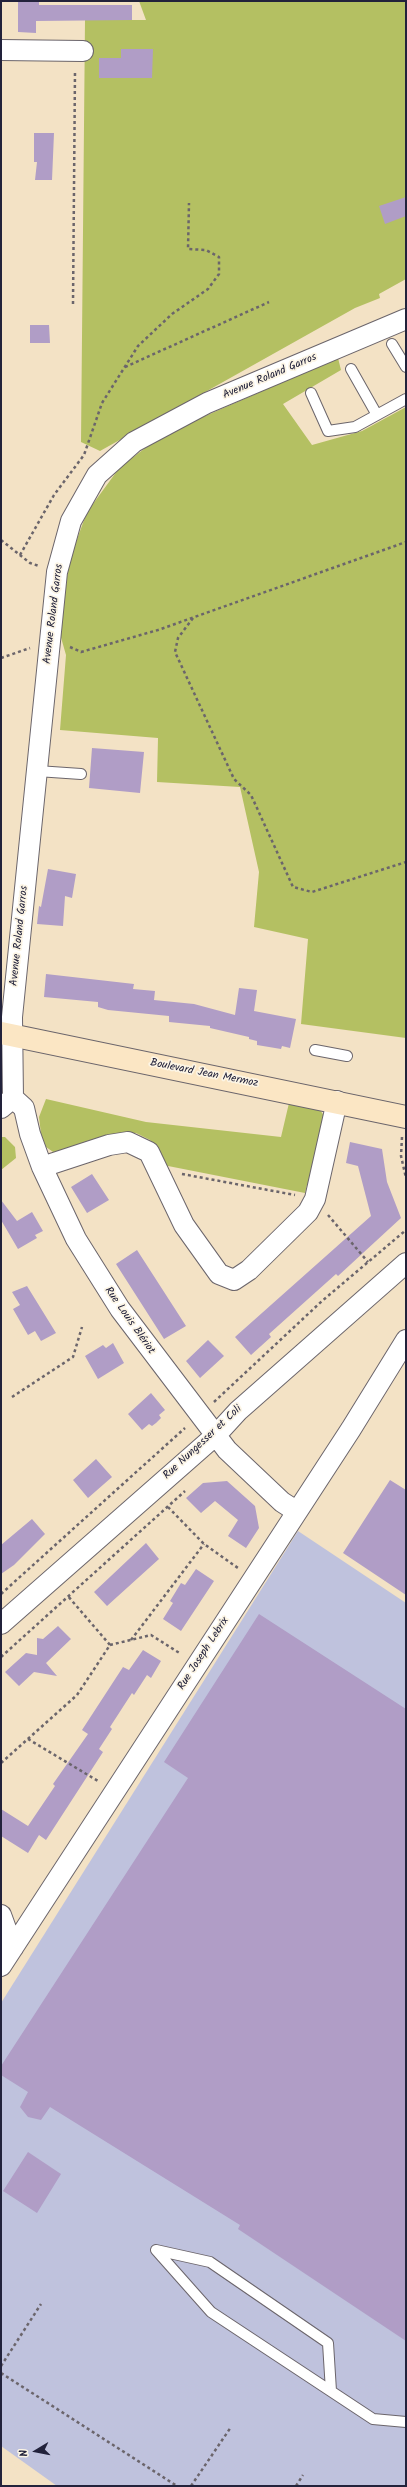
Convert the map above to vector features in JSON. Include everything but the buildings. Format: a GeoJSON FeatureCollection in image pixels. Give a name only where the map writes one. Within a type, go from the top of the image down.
{"type":"FeatureCollection","features":[{"type":"Feature","properties":{"kind":"street"},"geometry":{"type":"LineString","coordinates":[[1,50],[79,51]]}},
{"type":"Feature","properties":{"kind":"street","name":"Avenue Roland Garros"},"geometry":{"type":"LineString","coordinates":[[7,1103],[7,1034],[12,1017],[57,572],[72,522],[97,475],[134,442],[207,404],[406,319]]}},
{"type":"Feature","properties":{"kind":"street","name":"Boulevard Jean Mermoz"},"geometry":{"type":"LineString","coordinates":[[7,1034],[337,1101],[406,1117]]}},
{"type":"Feature","properties":{"kind":"street"},"geometry":{"type":"LineString","coordinates":[[42,1167],[108,1145],[128,1142],[149,1152],[184,1225],[219,1274],[234,1280],[249,1270],[308,1212],[315,1199],[337,1101]]}},
{"type":"Feature","properties":{"kind":"street","name":"Rue Louis Blériot"},"geometry":{"type":"LineString","coordinates":[[7,1103],[24,1108],[30,1134],[42,1167],[76,1239],[97,1275],[148,1349],[216,1435],[260,1482],[282,1502],[296,1511]]}},
{"type":"Feature","properties":{"kind":"street","name":"Rue Nungesser et Coli"},"geometry":{"type":"LineString","coordinates":[[1,1624],[216,1435],[231,1417],[406,1263]]}},
{"type":"Feature","properties":{"kind":"street","name":"Rue Joseph Lebrix"},"geometry":{"type":"LineString","coordinates":[[1,1966],[296,1511],[352,1429],[406,1340]]}},
{"type":"Feature","properties":{"kind":"street"},"geometry":{"type":"LineString","coordinates":[[1,1915],[13,1948]]}},
{"type":"Feature","properties":{"kind":"lane"},"geometry":{"type":"LineString","coordinates":[[392,344],[406,367]]}},
{"type":"Feature","properties":{"kind":"lane"},"geometry":{"type":"LineString","coordinates":[[351,369],[377,415]]}},
{"type":"Feature","properties":{"kind":"lane"},"geometry":{"type":"LineString","coordinates":[[311,393],[328,431],[355,427],[406,399]]}},
{"type":"Feature","properties":{"kind":"lane"},"geometry":{"type":"LineString","coordinates":[[37,771],[81,774]]}},
{"type":"Feature","properties":{"kind":"lane"},"geometry":{"type":"LineString","coordinates":[[315,1050],[347,1056]]}},
{"type":"Feature","properties":{"kind":"lane"},"geometry":{"type":"LineString","coordinates":[[331,2391],[328,2343],[210,2262],[156,2250],[211,2312],[373,2420],[406,2422]]}},
{"type":"Feature","properties":{"kind":"path"},"geometry":{"type":"LineString","coordinates":[[73,304],[79,51]]}},
{"type":"Feature","properties":{"kind":"path"},"geometry":{"type":"LineString","coordinates":[[20,555],[54,495],[84,455],[102,403],[138,346],[172,314],[208,289],[219,274],[219,257],[206,250],[188,249],[189,202]]}},
{"type":"Feature","properties":{"kind":"path"},"geometry":{"type":"LineString","coordinates":[[124,367],[269,302]]}},
{"type":"Feature","properties":{"kind":"path"},"geometry":{"type":"LineString","coordinates":[[1,540],[30,563],[57,572]]}},
{"type":"Feature","properties":{"kind":"path"},"geometry":{"type":"LineString","coordinates":[[1,658],[50,643],[68,646],[81,652],[193,618],[406,542]]}},
{"type":"Feature","properties":{"kind":"path"},"geometry":{"type":"LineString","coordinates":[[193,618],[178,638],[175,652],[234,779],[251,795],[294,887],[312,892],[406,862]]}},
{"type":"Feature","properties":{"kind":"path"},"geometry":{"type":"LineString","coordinates":[[406,1117],[401,1156],[406,1178]]}},
{"type":"Feature","properties":{"kind":"path"},"geometry":{"type":"LineString","coordinates":[[158,1170],[315,1199],[368,1262]]}},
{"type":"Feature","properties":{"kind":"path"},"geometry":{"type":"LineString","coordinates":[[12,1397],[73,1357],[82,1327]]}},
{"type":"Feature","properties":{"kind":"path"},"geometry":{"type":"LineString","coordinates":[[168,1507],[204,1544],[253,1579]]}},
{"type":"Feature","properties":{"kind":"path"},"geometry":{"type":"LineString","coordinates":[[131,1640],[204,1544]]}},
{"type":"Feature","properties":{"kind":"path"},"geometry":{"type":"LineString","coordinates":[[68,1596],[110,1645]]}},
{"type":"Feature","properties":{"kind":"path"},"geometry":{"type":"LineString","coordinates":[[1,1763],[77,1695],[110,1645],[151,1635],[197,1664]]}},
{"type":"Feature","properties":{"kind":"path"},"geometry":{"type":"LineString","coordinates":[[28,1739],[115,1791]]}},
{"type":"Feature","properties":{"kind":"path"},"geometry":{"type":"LineString","coordinates":[[1,2366],[41,2304]]}},
{"type":"Feature","properties":{"kind":"path"},"geometry":{"type":"LineString","coordinates":[[1,2372],[176,2486]]}},
{"type":"Feature","properties":{"kind":"path"},"geometry":{"type":"LineString","coordinates":[[191,2486],[231,2427]]}},
{"type":"Feature","properties":{"kind":"path"},"geometry":{"type":"LineString","coordinates":[[296,2486],[303,2474]]}},
{"type":"Feature","properties":{"kind":"shaded area"},"geometry":{"type":"Polygon","coordinates":[[[298,1531],[406,1603],[406,2486],[57,2486],[1,2446],[1,2003],[298,1531]]]}},
{"type":"Feature","properties":{"kind":"green space"},"geometry":{"type":"Polygon","coordinates":[[[139,1],[406,1],[406,279],[379,294],[380,298],[355,308],[100,451],[81,442],[85,20],[146,20],[139,1]]]}},
{"type":"Feature","properties":{"kind":"green space"},"geometry":{"type":"Polygon","coordinates":[[[338,358],[341,370],[283,404],[312,445],[362,431],[406,407],[406,1038],[301,1024],[308,939],[254,927],[259,872],[240,787],[157,782],[158,738],[60,730],[66,655],[60,634],[69,561],[87,512],[120,467],[164,434],[338,358]]]}},
{"type":"Feature","properties":{"kind":"green space"},"geometry":{"type":"Polygon","coordinates":[[[46,1099],[146,1122],[281,1137],[289,1103],[320,1110],[325,1117],[311,1185],[307,1185],[305,1193],[163,1165],[158,1150],[150,1140],[136,1133],[125,1133],[56,1154],[46,1147],[41,1134],[39,1117],[46,1099]]]}},
{"type":"Feature","properties":{"kind":"green space"},"geometry":{"type":"Polygon","coordinates":[[[1,1137],[5,1137],[15,1147],[16,1158],[1,1170],[1,1137]]]}}]}
